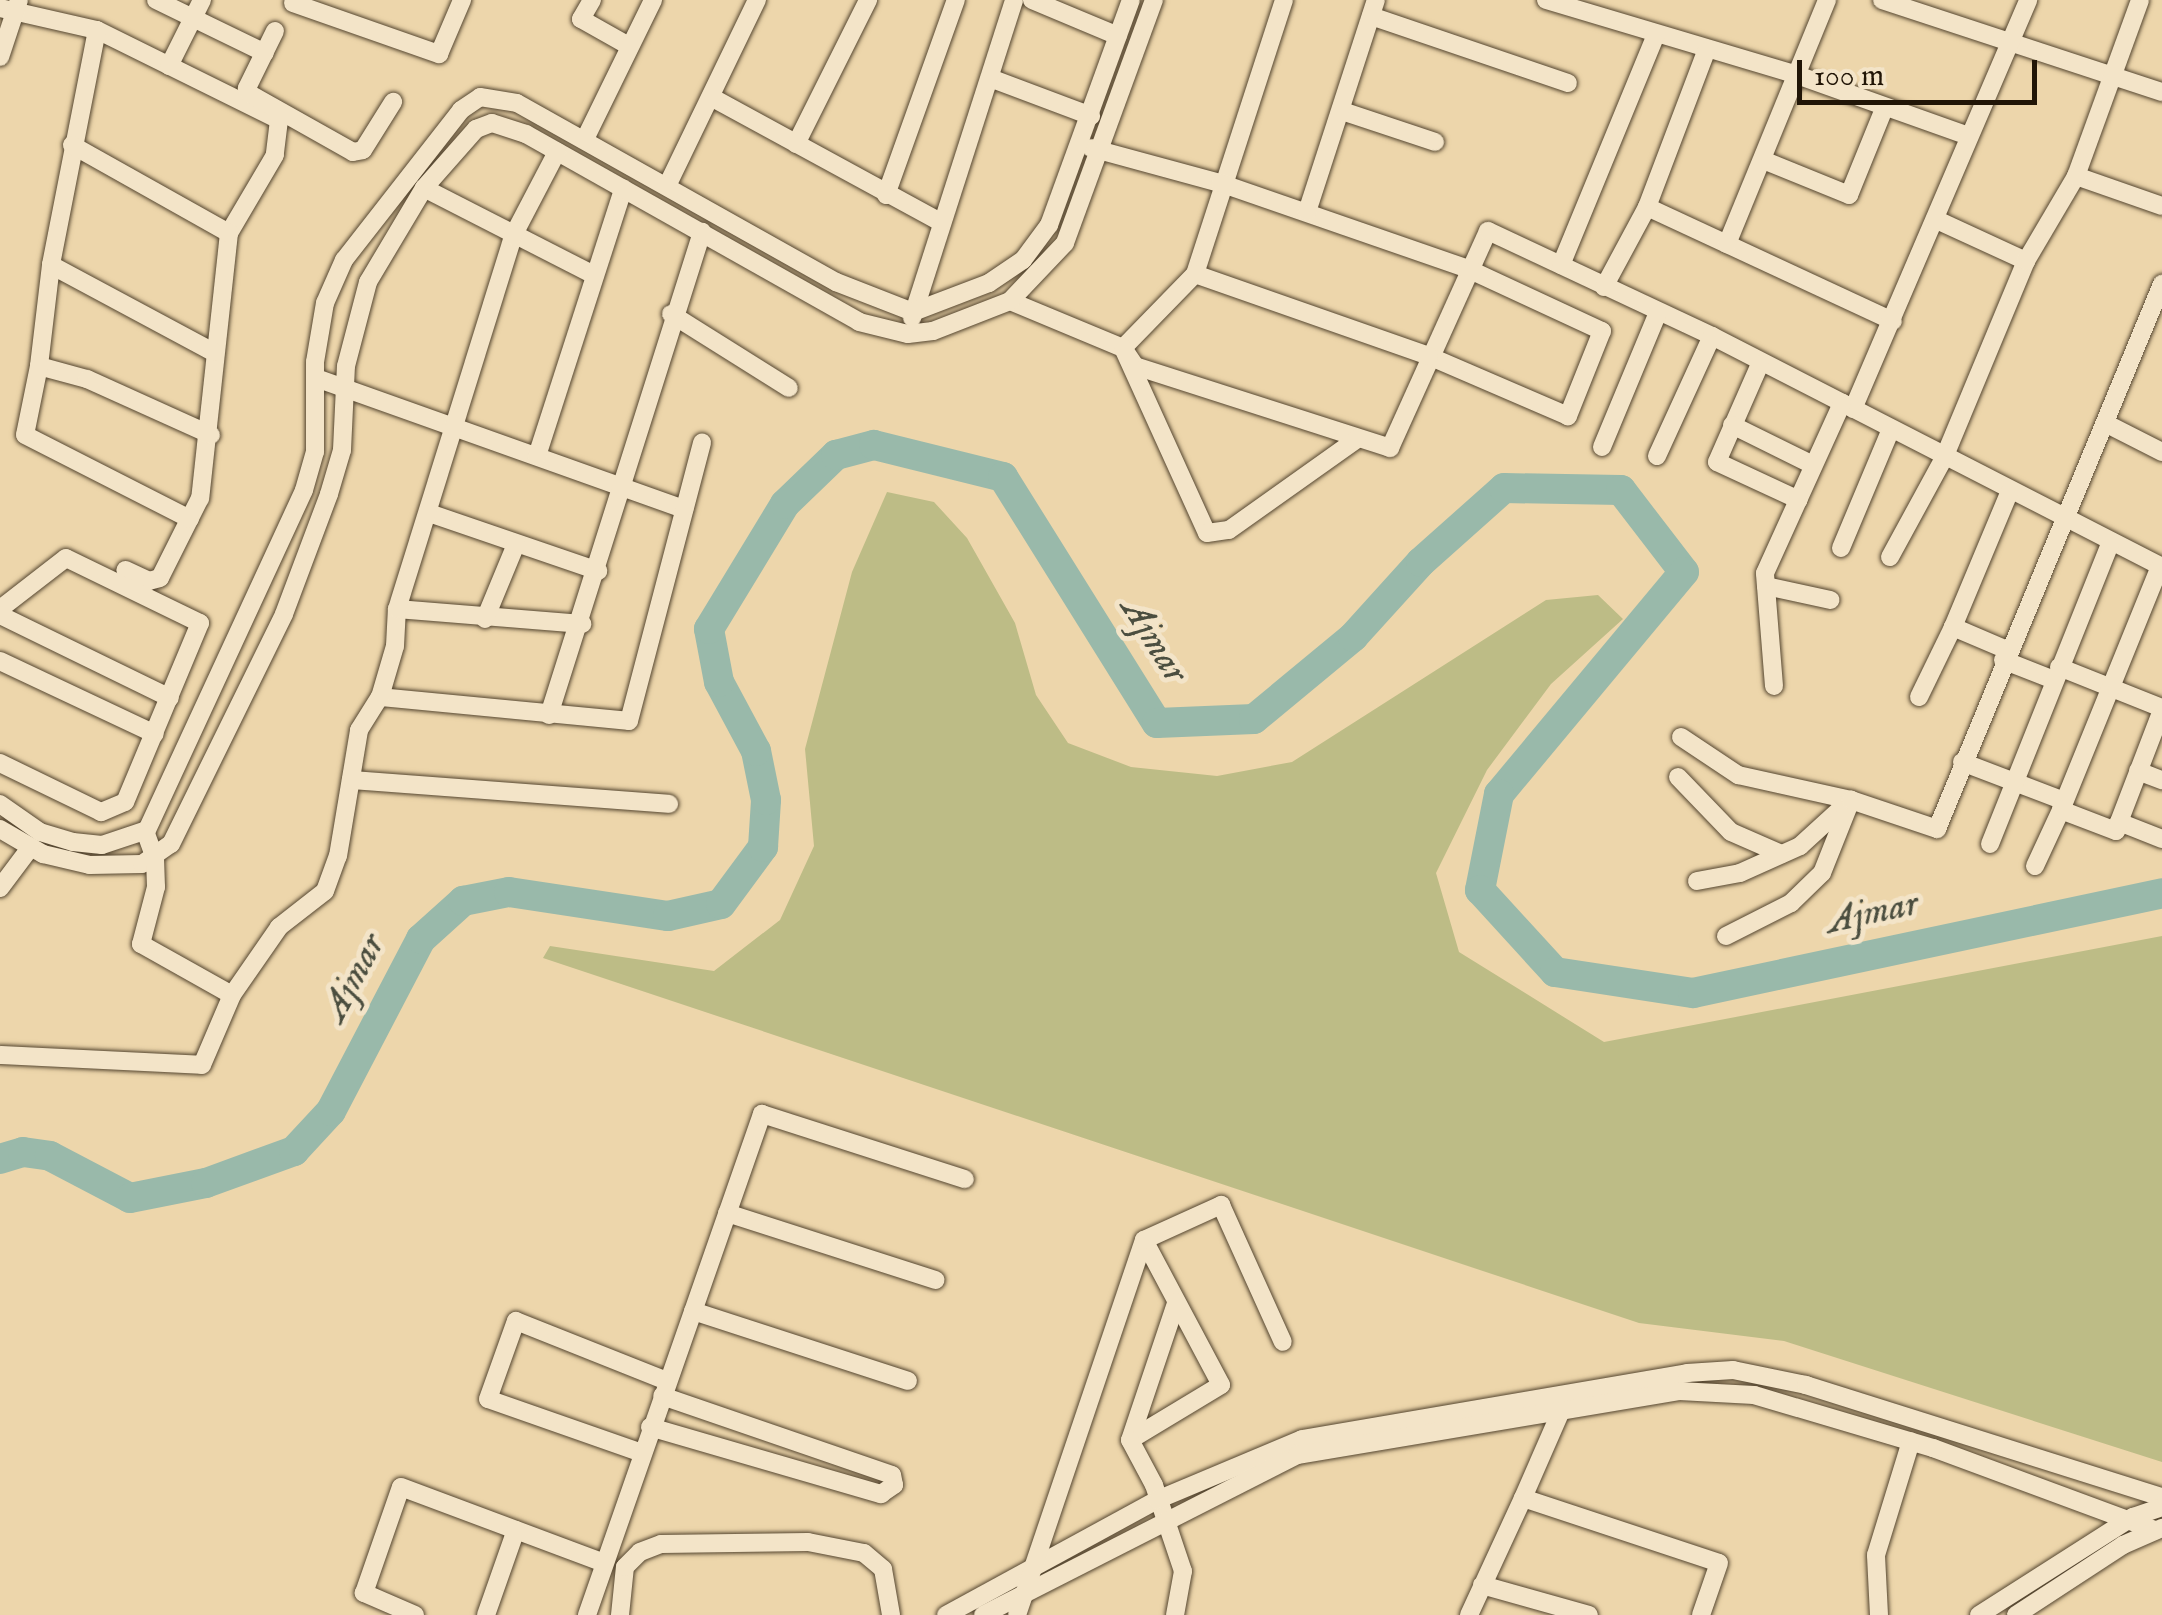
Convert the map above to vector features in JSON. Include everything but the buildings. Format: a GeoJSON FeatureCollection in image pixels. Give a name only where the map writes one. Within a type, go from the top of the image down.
{"type":"FeatureCollection","features":[{"type":"Feature","properties":{"kind":"street"},"geometry":{"type":"LineString","coordinates":[[156,0],[265,53]]}},
{"type":"Feature","properties":{"kind":"street"},"geometry":{"type":"LineString","coordinates":[[169,66],[202,0]]}},
{"type":"Feature","properties":{"kind":"street"},"geometry":{"type":"LineString","coordinates":[[294,4],[439,54],[462,0]]}},
{"type":"Feature","properties":{"kind":"street"},"geometry":{"type":"LineString","coordinates":[[592,0],[582,19],[629,46]]}},
{"type":"Feature","properties":{"kind":"street"},"geometry":{"type":"LineString","coordinates":[[585,139],[653,0]]}},
{"type":"Feature","properties":{"kind":"street"},"geometry":{"type":"LineString","coordinates":[[668,186],[757,0]]}},
{"type":"Feature","properties":{"kind":"street"},"geometry":{"type":"LineString","coordinates":[[796,144],[868,0]]}},
{"type":"Feature","properties":{"kind":"street"},"geometry":{"type":"LineString","coordinates":[[886,195],[956,0]]}},
{"type":"Feature","properties":{"kind":"street"},"geometry":{"type":"LineString","coordinates":[[1032,0],[1118,36]]}},
{"type":"Feature","properties":{"kind":"street"},"geometry":{"type":"LineString","coordinates":[[35,840],[102,845],[144,831],[162,807],[304,490],[318,426],[316,378],[325,304],[344,260],[461,110],[480,97],[500,97],[585,139],[836,282],[914,312],[988,283],[1023,260],[1050,225],[1082,144],[1130,0]]}},
{"type":"Feature","properties":{"kind":"street"},"geometry":{"type":"LineString","coordinates":[[0,804],[9,827],[90,865],[155,858],[171,844],[224,744],[284,614],[336,472],[354,320],[368,282],[424,188],[460,142],[492,123],[558,152],[624,188],[840,313],[908,334],[980,317],[1010,301],[1066,242],[1102,152],[1154,0]]}},
{"type":"Feature","properties":{"kind":"street"},"geometry":{"type":"LineString","coordinates":[[1123,348],[1195,274],[1220,183],[1284,0]]}},
{"type":"Feature","properties":{"kind":"street"},"geometry":{"type":"LineString","coordinates":[[1546,0],[1706,52],[1797,74],[1884,110],[1968,136]]}},
{"type":"Feature","properties":{"kind":"street"},"geometry":{"type":"LineString","coordinates":[[1727,244],[1827,0]]}},
{"type":"Feature","properties":{"kind":"street"},"geometry":{"type":"LineString","coordinates":[[1882,0],[2012,38],[2162,92]]}},
{"type":"Feature","properties":{"kind":"street"},"geometry":{"type":"LineString","coordinates":[[1774,686],[1766,573],[1813,465],[1893,322],[1939,221],[1968,136],[2028,0]]}},
{"type":"Feature","properties":{"kind":"street"},"geometry":{"type":"LineString","coordinates":[[1890,557],[1944,458],[2026,261],[2076,176],[2140,0]]}},
{"type":"Feature","properties":{"kind":"street"},"geometry":{"type":"LineString","coordinates":[[908,334],[940,222],[990,78],[1010,1]]}},
{"type":"Feature","properties":{"kind":"street"},"geometry":{"type":"LineString","coordinates":[[0,56],[11,7],[98,30],[278,120],[275,155],[229,233],[213,352],[211,436],[190,519],[160,578],[149,580],[125,570]]}},
{"type":"Feature","properties":{"kind":"street"},"geometry":{"type":"LineString","coordinates":[[1307,212],[1374,8],[1568,83]]}},
{"type":"Feature","properties":{"kind":"street"},"geometry":{"type":"LineString","coordinates":[[98,30],[72,145],[51,265],[40,366],[25,435],[190,519]]}},
{"type":"Feature","properties":{"kind":"street"},"geometry":{"type":"LineString","coordinates":[[274,31],[247,88],[250,94],[354,152],[363,150],[393,102]]}},
{"type":"Feature","properties":{"kind":"street"},"geometry":{"type":"LineString","coordinates":[[1561,265],[1656,34]]}},
{"type":"Feature","properties":{"kind":"street"},"geometry":{"type":"LineString","coordinates":[[1604,287],[1646,207],[1706,52]]}},
{"type":"Feature","properties":{"kind":"street"},"geometry":{"type":"LineString","coordinates":[[990,78],[1090,116]]}},
{"type":"Feature","properties":{"kind":"street"},"geometry":{"type":"LineString","coordinates":[[710,97],[940,222]]}},
{"type":"Feature","properties":{"kind":"street"},"geometry":{"type":"LineString","coordinates":[[1763,160],[1849,195],[1884,110]]}},
{"type":"Feature","properties":{"kind":"street"},"geometry":{"type":"LineString","coordinates":[[1342,111],[1435,142]]}},
{"type":"Feature","properties":{"kind":"street"},"geometry":{"type":"LineString","coordinates":[[1082,144],[1220,183],[1466,268],[1602,331],[1568,416],[1429,356],[1195,274]]}},
{"type":"Feature","properties":{"kind":"street"},"geometry":{"type":"LineString","coordinates":[[72,145],[229,233]]}},
{"type":"Feature","properties":{"kind":"street"},"geometry":{"type":"LineString","coordinates":[[0,1055],[202,1065],[232,995],[278,927],[325,891],[360,730],[380,697],[395,646],[398,609],[513,236],[558,152]]}},
{"type":"Feature","properties":{"kind":"street"},"geometry":{"type":"LineString","coordinates":[[2076,176],[2162,206]]}},
{"type":"Feature","properties":{"kind":"street"},"geometry":{"type":"LineString","coordinates":[[424,188],[592,274]]}},
{"type":"Feature","properties":{"kind":"street"},"geometry":{"type":"LineString","coordinates":[[537,456],[592,274],[624,188]]}},
{"type":"Feature","properties":{"kind":"street"},"geometry":{"type":"LineString","coordinates":[[1646,207],[1893,322]]}},
{"type":"Feature","properties":{"kind":"street"},"geometry":{"type":"LineString","coordinates":[[1939,221],[2026,261]]}},
{"type":"Feature","properties":{"kind":"street"},"geometry":{"type":"LineString","coordinates":[[1010,301],[1123,348],[1135,366],[1390,448],[1466,268],[1488,231],[1657,314],[1712,336],[2161,567],[2036,866]]}},
{"type":"Feature","properties":{"kind":"street"},"geometry":{"type":"LineString","coordinates":[[549,714],[624,492],[671,314],[702,232]]}},
{"type":"Feature","properties":{"kind":"street"},"geometry":{"type":"LineString","coordinates":[[51,265],[213,352]]}},
{"type":"Feature","properties":{"kind":"street"},"geometry":{"type":"LineString","coordinates":[[1682,737],[1738,776],[1851,800],[1937,829],[2063,517],[2156,318],[2162,284]]}},
{"type":"Feature","properties":{"kind":"street"},"geometry":{"type":"LineString","coordinates":[[671,314],[790,388]]}},
{"type":"Feature","properties":{"kind":"street"},"geometry":{"type":"LineString","coordinates":[[1602,447],[1657,314]]}},
{"type":"Feature","properties":{"kind":"street"},"geometry":{"type":"LineString","coordinates":[[1657,456],[1712,336]]}},
{"type":"Feature","properties":{"kind":"street"},"geometry":{"type":"LineString","coordinates":[[1123,348],[1206,533],[1229,530],[1357,438]]}},
{"type":"Feature","properties":{"kind":"street"},"geometry":{"type":"LineString","coordinates":[[1760,364],[1718,462],[1799,500]]}},
{"type":"Feature","properties":{"kind":"street"},"geometry":{"type":"LineString","coordinates":[[40,366],[88,379],[211,436]]}},
{"type":"Feature","properties":{"kind":"street"},"geometry":{"type":"LineString","coordinates":[[316,378],[457,425],[624,492],[684,508]]}},
{"type":"Feature","properties":{"kind":"street"},"geometry":{"type":"LineString","coordinates":[[2105,424],[2162,452]]}},
{"type":"Feature","properties":{"kind":"street"},"geometry":{"type":"LineString","coordinates":[[1732,425],[1813,465]]}},
{"type":"Feature","properties":{"kind":"street"},"geometry":{"type":"LineString","coordinates":[[1840,548],[1891,429]]}},
{"type":"Feature","properties":{"kind":"street"},"geometry":{"type":"LineString","coordinates":[[380,697],[629,722],[702,442]]}},
{"type":"Feature","properties":{"kind":"street"},"geometry":{"type":"LineString","coordinates":[[1919,698],[2010,492]]}},
{"type":"Feature","properties":{"kind":"street"},"geometry":{"type":"LineString","coordinates":[[429,513],[598,570]]}},
{"type":"Feature","properties":{"kind":"street"},"geometry":{"type":"LineString","coordinates":[[1990,844],[2111,541]]}},
{"type":"Feature","properties":{"kind":"street"},"geometry":{"type":"LineString","coordinates":[[485,620],[516,544]]}},
{"type":"Feature","properties":{"kind":"street"},"geometry":{"type":"LineString","coordinates":[[0,763],[101,812],[114,810],[125,802],[200,630],[192,616],[66,558],[0,612],[170,698]]}},
{"type":"Feature","properties":{"kind":"street"},"geometry":{"type":"LineString","coordinates":[[1766,586],[1831,600]]}},
{"type":"Feature","properties":{"kind":"street"},"geometry":{"type":"LineString","coordinates":[[398,609],[485,620],[582,624]]}},
{"type":"Feature","properties":{"kind":"street"},"geometry":{"type":"LineString","coordinates":[[1953,627],[2005,655],[2162,709],[2116,830],[1962,762]]}},
{"type":"Feature","properties":{"kind":"street"},"geometry":{"type":"LineString","coordinates":[[0,661],[155,734]]}},
{"type":"Feature","properties":{"kind":"street"},"geometry":{"type":"LineString","coordinates":[[2138,771],[2162,780]]}},
{"type":"Feature","properties":{"kind":"street"},"geometry":{"type":"LineString","coordinates":[[1678,776],[1731,832],[1782,854]]}},
{"type":"Feature","properties":{"kind":"street"},"geometry":{"type":"LineString","coordinates":[[351,780],[669,804]]}},
{"type":"Feature","properties":{"kind":"street"},"geometry":{"type":"LineString","coordinates":[[1696,881],[1740,873],[1782,854],[1851,800]]}},
{"type":"Feature","properties":{"kind":"street"},"geometry":{"type":"LineString","coordinates":[[1726,936],[1792,903],[1822,873],[1851,800]]}},
{"type":"Feature","properties":{"kind":"street"},"geometry":{"type":"LineString","coordinates":[[2119,822],[2162,839]]}},
{"type":"Feature","properties":{"kind":"street"},"geometry":{"type":"LineString","coordinates":[[144,831],[155,858],[156,887],[141,944],[232,995]]}},
{"type":"Feature","properties":{"kind":"street"},"geometry":{"type":"LineString","coordinates":[[0,888],[35,840]]}},
{"type":"Feature","properties":{"kind":"street"},"geometry":{"type":"LineString","coordinates":[[587,1615],[762,1114],[965,1179]]}},
{"type":"Feature","properties":{"kind":"street"},"geometry":{"type":"LineString","coordinates":[[1017,1615],[1144,1240],[1221,1204],[1284,1342]]}},
{"type":"Feature","properties":{"kind":"street"},"geometry":{"type":"LineString","coordinates":[[726,1213],[936,1280]]}},
{"type":"Feature","properties":{"kind":"street"},"geometry":{"type":"LineString","coordinates":[[1130,1440],[1222,1385],[1144,1240]]}},
{"type":"Feature","properties":{"kind":"street"},"geometry":{"type":"LineString","coordinates":[[1157,1615],[1177,1610],[1184,1571],[1130,1440],[1176,1303]]}},
{"type":"Feature","properties":{"kind":"street"},"geometry":{"type":"LineString","coordinates":[[693,1311],[908,1381]]}},
{"type":"Feature","properties":{"kind":"street"},"geometry":{"type":"LineString","coordinates":[[642,1453],[488,1400],[516,1320],[664,1388],[892,1475],[894,1485],[881,1494],[650,1427]]}},
{"type":"Feature","properties":{"kind":"street"},"geometry":{"type":"LineString","coordinates":[[946,1615],[1160,1509],[1335,1429],[1732,1370],[1825,1391],[2162,1497]]}},
{"type":"Feature","properties":{"kind":"street"},"geometry":{"type":"LineString","coordinates":[[983,1615],[1024,1595],[1160,1509],[1297,1455],[1715,1389],[1911,1442],[2159,1529]]}},
{"type":"Feature","properties":{"kind":"street"},"geometry":{"type":"LineString","coordinates":[[1469,1615],[1561,1411]]}},
{"type":"Feature","properties":{"kind":"street"},"geometry":{"type":"LineString","coordinates":[[1879,1615],[1876,1556],[1911,1442]]}},
{"type":"Feature","properties":{"kind":"street"},"geometry":{"type":"LineString","coordinates":[[415,1615],[364,1593],[401,1487],[604,1564]]}},
{"type":"Feature","properties":{"kind":"street"},"geometry":{"type":"LineString","coordinates":[[1523,1498],[1719,1563],[1702,1615]]}},
{"type":"Feature","properties":{"kind":"street"},"geometry":{"type":"LineString","coordinates":[[1979,1615],[2133,1517],[2162,1507]]}},
{"type":"Feature","properties":{"kind":"street"},"geometry":{"type":"LineString","coordinates":[[2016,1615],[2159,1529]]}},
{"type":"Feature","properties":{"kind":"street"},"geometry":{"type":"LineString","coordinates":[[486,1615],[516,1530]]}},
{"type":"Feature","properties":{"kind":"street"},"geometry":{"type":"LineString","coordinates":[[620,1615],[626,1568],[640,1552],[661,1544],[808,1542],[864,1553],[883,1569],[891,1615]]}},
{"type":"Feature","properties":{"kind":"street"},"geometry":{"type":"LineString","coordinates":[[1482,1585],[1589,1615]]}},
{"type":"Feature","properties":{"kind":"shaded area"},"geometry":{"type":"Polygon","coordinates":[[[887,492],[934,502],[967,538],[1015,623],[1036,695],[1068,743],[1131,767],[1217,776],[1292,762],[1546,600],[1598,595],[1623,619],[1551,684],[1487,770],[1436,873],[1459,952],[1604,1042],[2162,936],[2162,1462],[1784,1341],[1639,1323],[543,958],[550,946],[714,971],[780,920],[814,846],[805,749],[852,572],[887,492]]]}},
{"type":"Feature","properties":{"kind":"waterway","name":"Ajmar"},"geometry":{"type":"LineString","coordinates":[[0,1159],[23,1152],[50,1156],[130,1198],[206,1183],[294,1151],[331,1111],[421,939],[463,901],[509,892],[668,916],[721,904],[763,847],[766,800],[756,751],[719,682],[709,629],[785,504],[836,455],[874,445],[1003,477],[1157,723],[1254,719],[1353,637],[1421,562],[1504,488],[1621,490],[1684,572],[1499,794],[1480,890],[1555,972],[1693,993],[2162,893]]}}]}
